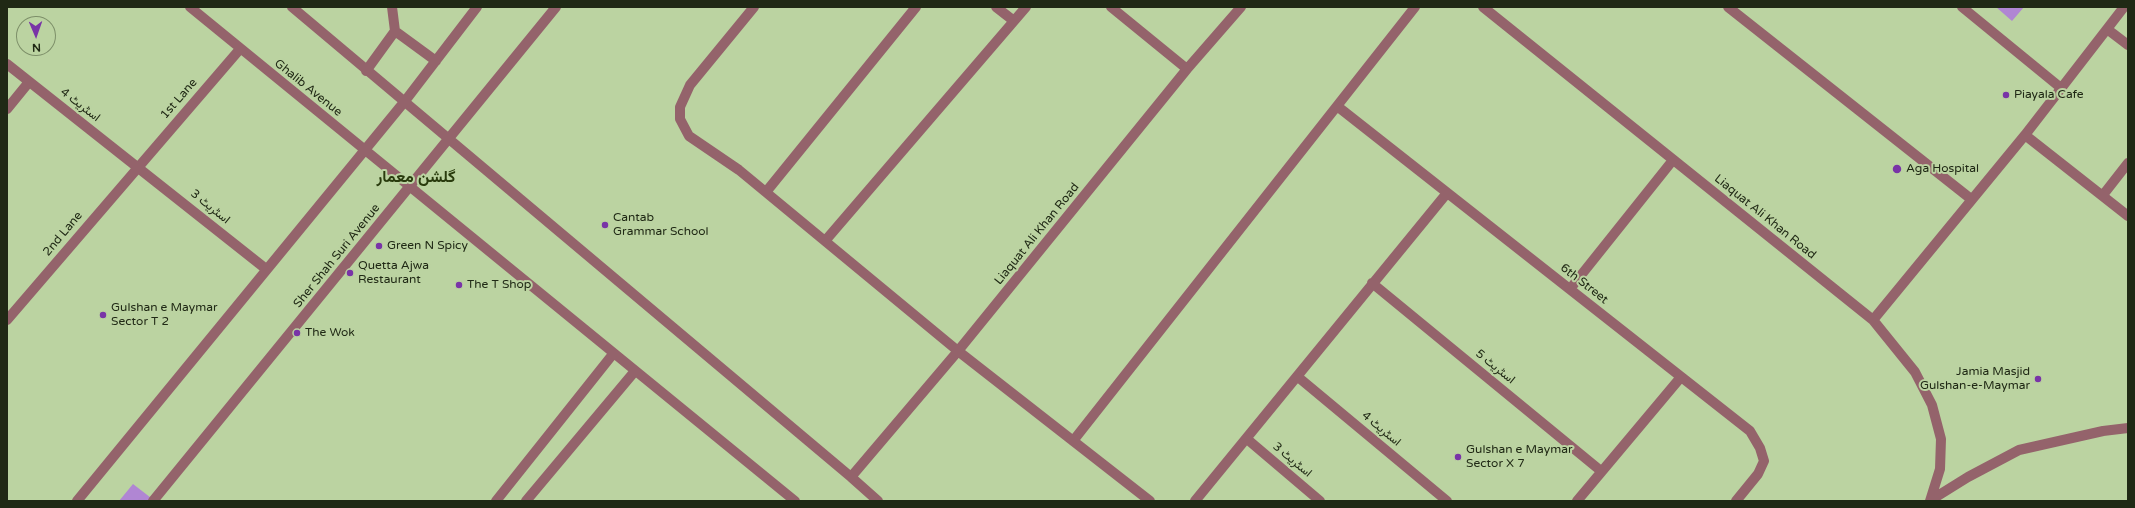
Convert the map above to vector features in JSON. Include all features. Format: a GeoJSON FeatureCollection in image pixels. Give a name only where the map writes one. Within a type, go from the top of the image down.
{"type":"FeatureCollection","features":[{"type":"Feature","properties":{"kind":"street","name":"Ghalib Avenue"},"geometry":{"type":"LineString","coordinates":[[190,7],[364,151],[795,501]]}},
{"type":"Feature","properties":{"kind":"street"},"geometry":{"type":"LineString","coordinates":[[292,7],[366,71],[405,101],[448,140],[851,477],[877,501]]}},
{"type":"Feature","properties":{"kind":"street"},"geometry":{"type":"LineString","coordinates":[[366,71],[395,31],[392,7]]}},
{"type":"Feature","properties":{"kind":"street"},"geometry":{"type":"LineString","coordinates":[[77,501],[405,101],[477,7]]}},
{"type":"Feature","properties":{"kind":"street","name":"Sher Shah Suri Avenue"},"geometry":{"type":"LineString","coordinates":[[153,501],[410,188],[556,7]]}},
{"type":"Feature","properties":{"kind":"street"},"geometry":{"type":"LineString","coordinates":[[754,7],[690,85],[680,107],[680,119],[689,136],[739,170],[958,352],[1150,501]]}},
{"type":"Feature","properties":{"kind":"street"},"geometry":{"type":"LineString","coordinates":[[766,192],[916,7]]}},
{"type":"Feature","properties":{"kind":"street"},"geometry":{"type":"LineString","coordinates":[[996,7],[1014,21]]}},
{"type":"Feature","properties":{"kind":"street"},"geometry":{"type":"LineString","coordinates":[[825,241],[1026,7]]}},
{"type":"Feature","properties":{"kind":"street"},"geometry":{"type":"LineString","coordinates":[[1111,7],[1187,69]]}},
{"type":"Feature","properties":{"kind":"street","name":"Liaquat Ali Khan Road"},"geometry":{"type":"LineString","coordinates":[[851,477],[958,352],[1187,69],[1241,7]]}},
{"type":"Feature","properties":{"kind":"street"},"geometry":{"type":"LineString","coordinates":[[1073,441],[1415,7]]}},
{"type":"Feature","properties":{"kind":"street","name":"Liaquat Ali Khan Road"},"geometry":{"type":"LineString","coordinates":[[1483,7],[1873,320],[1915,372],[1932,405],[1941,439],[1940,469],[1930,501]]}},
{"type":"Feature","properties":{"kind":"street"},"geometry":{"type":"LineString","coordinates":[[1728,7],[1971,199]]}},
{"type":"Feature","properties":{"kind":"street"},"geometry":{"type":"LineString","coordinates":[[1962,7],[2061,88]]}},
{"type":"Feature","properties":{"kind":"street"},"geometry":{"type":"LineString","coordinates":[[1873,320],[2025,135],[2124,7]]}},
{"type":"Feature","properties":{"kind":"street"},"geometry":{"type":"LineString","coordinates":[[2107,29],[2128,45]]}},
{"type":"Feature","properties":{"kind":"street"},"geometry":{"type":"LineString","coordinates":[[395,31],[436,61]]}},
{"type":"Feature","properties":{"kind":"street","name":"1st Lane"},"geometry":{"type":"LineString","coordinates":[[138,166],[240,49]]}},
{"type":"Feature","properties":{"kind":"street","name":"اسٹریٹ 4"},"geometry":{"type":"LineString","coordinates":[[7,64],[138,166]]}},
{"type":"Feature","properties":{"kind":"street"},"geometry":{"type":"LineString","coordinates":[[7,109],[30,82]]}},
{"type":"Feature","properties":{"kind":"street","name":"6th Street"},"geometry":{"type":"LineString","coordinates":[[1337,106],[1750,431],[1760,448],[1764,461],[1758,474],[1736,501]]}},
{"type":"Feature","properties":{"kind":"street"},"geometry":{"type":"LineString","coordinates":[[2025,135],[2128,216]]}},
{"type":"Feature","properties":{"kind":"street"},"geometry":{"type":"LineString","coordinates":[[1570,289],[1673,160]]}},
{"type":"Feature","properties":{"kind":"street"},"geometry":{"type":"LineString","coordinates":[[2103,195],[2128,163]]}},
{"type":"Feature","properties":{"kind":"street","name":"اسٹریٹ 3"},"geometry":{"type":"LineString","coordinates":[[138,166],[266,269]]}},
{"type":"Feature","properties":{"kind":"street","name":"2nd Lane"},"geometry":{"type":"LineString","coordinates":[[7,320],[138,166]]}},
{"type":"Feature","properties":{"kind":"street"},"geometry":{"type":"LineString","coordinates":[[1195,501],[1447,193]]}},
{"type":"Feature","properties":{"kind":"street","name":"اسٹریٹ 5"},"geometry":{"type":"LineString","coordinates":[[1372,284],[1601,471]]}},
{"type":"Feature","properties":{"kind":"street"},"geometry":{"type":"LineString","coordinates":[[496,501],[613,354]]}},
{"type":"Feature","properties":{"kind":"street"},"geometry":{"type":"LineString","coordinates":[[526,501],[635,371]]}},
{"type":"Feature","properties":{"kind":"street","name":"اسٹریٹ 4"},"geometry":{"type":"LineString","coordinates":[[1298,377],[1447,501]]}},
{"type":"Feature","properties":{"kind":"street"},"geometry":{"type":"LineString","coordinates":[[1577,501],[1681,377]]}},
{"type":"Feature","properties":{"kind":"street"},"geometry":{"type":"LineString","coordinates":[[1930,501],[1968,477],[2019,450],[2103,431],[2128,428]]}},
{"type":"Feature","properties":{"kind":"street","name":"اسٹریٹ 3"},"geometry":{"type":"LineString","coordinates":[[1247,439],[1320,501]]}},
{"type":"Feature","properties":{"kind":"shaded area"},"geometry":{"type":"Polygon","coordinates":[[[1996,7],[2024,7],[2012,21],[1996,7]]]}},
{"type":"Feature","properties":{"kind":"shaded area"},"geometry":{"type":"Polygon","coordinates":[[[133,484],[155,501],[119,501],[133,484]]]}},
{"type":"Feature","properties":{"kind":"place","name":"Piayala Cafe"},"geometry":{"type":"Point","coordinates":[2006,95]}},
{"type":"Feature","properties":{"kind":"place","name":"Aga Hospital"},"geometry":{"type":"Point","coordinates":[1897,169]}},
{"type":"Feature","properties":{"kind":"place","name":"Cantab Grammar School"},"geometry":{"type":"Point","coordinates":[605,225]}},
{"type":"Feature","properties":{"kind":"place","name":"Green N Spicy"},"geometry":{"type":"Point","coordinates":[379,246]}},
{"type":"Feature","properties":{"kind":"place","name":"Quetta Ajwa Restaurant"},"geometry":{"type":"Point","coordinates":[350,273]}},
{"type":"Feature","properties":{"kind":"place","name":"The T Shop"},"geometry":{"type":"Point","coordinates":[459,285]}},
{"type":"Feature","properties":{"kind":"place","name":"Gulshan e Maymar Sector T 2"},"geometry":{"type":"Point","coordinates":[103,315]}},
{"type":"Feature","properties":{"kind":"place","name":"The Wok"},"geometry":{"type":"Point","coordinates":[297,333]}},
{"type":"Feature","properties":{"kind":"place","name":"Jamia Masjid Gulshan-e-Maymar"},"geometry":{"type":"Point","coordinates":[2038,379]}},
{"type":"Feature","properties":{"kind":"place","name":"Gulshan e Maymar Sector X 7"},"geometry":{"type":"Point","coordinates":[1458,457]}},
{"type":"Feature","properties":{"kind":"district","name":"گلشن معمار"},"geometry":{"type":"Point","coordinates":[416,178]}}]}
